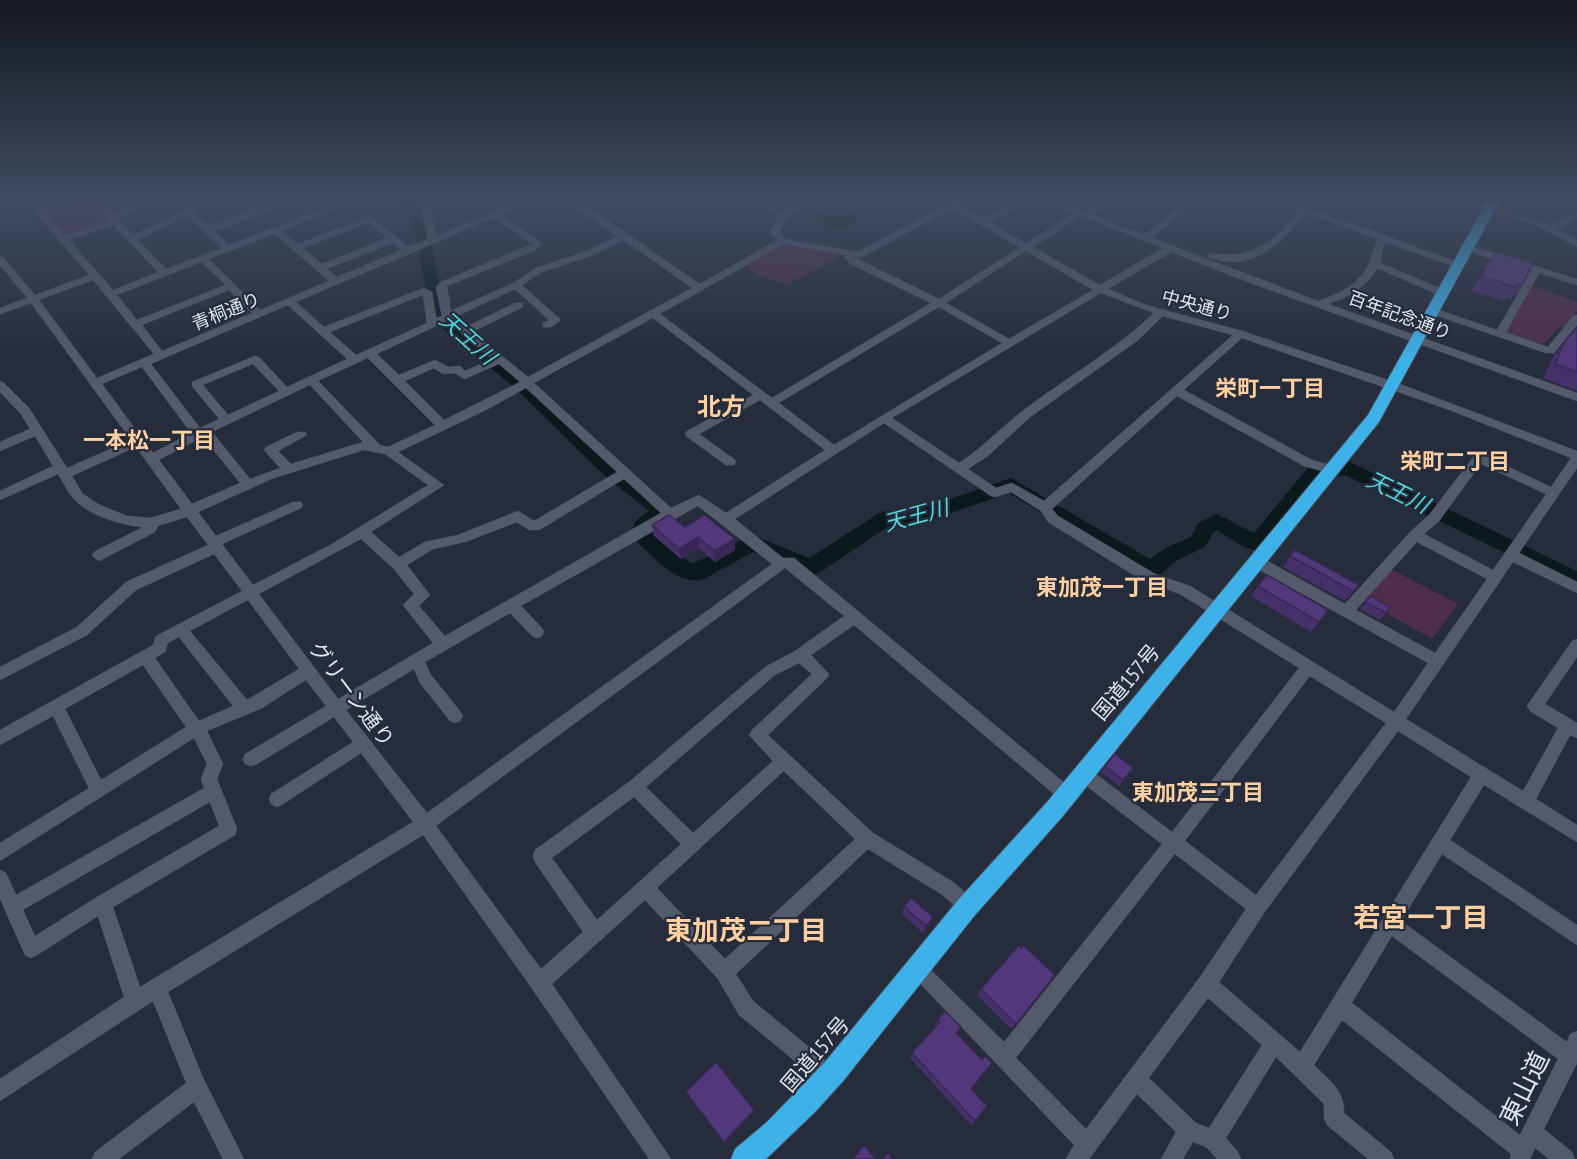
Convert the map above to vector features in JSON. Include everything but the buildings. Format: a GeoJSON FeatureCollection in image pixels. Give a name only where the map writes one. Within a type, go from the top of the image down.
{"type":"FeatureCollection","features":[{"type":"Feature","properties":{"kind":"highway","name":"国道157号"},"geometry":{"type":"LineString","coordinates":[[745,1159],[778,1132],[830,1077],[968,906],[1067,795],[1082,773],[1333,470],[1374,418],[1466,252]]}},
{"type":"Feature","properties":{"kind":"street"},"geometry":{"type":"LineString","coordinates":[[75,252],[160,356]]}},
{"type":"Feature","properties":{"kind":"street"},"geometry":{"type":"LineString","coordinates":[[144,252],[164,273]]}},
{"type":"Feature","properties":{"kind":"street"},"geometry":{"type":"LineString","coordinates":[[111,294],[217,252]]}},
{"type":"Feature","properties":{"kind":"street"},"geometry":{"type":"LineString","coordinates":[[303,252],[337,282]]}},
{"type":"Feature","properties":{"kind":"street"},"geometry":{"type":"LineString","coordinates":[[321,268],[361,252]]}},
{"type":"Feature","properties":{"kind":"street","name":"青桐通り"},"geometry":{"type":"LineString","coordinates":[[95,382],[409,252]]}},
{"type":"Feature","properties":{"kind":"street"},"geometry":{"type":"LineString","coordinates":[[523,252],[444,284],[441,287],[447,316],[529,384],[670,514]]}},
{"type":"Feature","properties":{"kind":"street"},"geometry":{"type":"LineString","coordinates":[[151,459],[226,420],[516,285],[539,270],[592,252]]}},
{"type":"Feature","properties":{"kind":"street"},"geometry":{"type":"LineString","coordinates":[[647,252],[699,288]]}},
{"type":"Feature","properties":{"kind":"street"},"geometry":{"type":"LineString","coordinates":[[0,385],[25,411],[78,496],[94,507],[125,521],[154,522],[190,511],[248,484],[288,470],[364,446],[383,450],[443,426],[529,384],[762,252]]}},
{"type":"Feature","properties":{"kind":"street"},"geometry":{"type":"LineString","coordinates":[[842,252],[859,255],[866,252]]}},
{"type":"Feature","properties":{"kind":"street"},"geometry":{"type":"LineString","coordinates":[[771,403],[939,303],[1019,252]]}},
{"type":"Feature","properties":{"kind":"street","name":"中央通り"},"geometry":{"type":"LineString","coordinates":[[1032,252],[1099,289],[1160,313],[1240,334],[1393,385],[1577,457]]}},
{"type":"Feature","properties":{"kind":"street"},"geometry":{"type":"LineString","coordinates":[[726,519],[884,418],[1163,252]]}},
{"type":"Feature","properties":{"kind":"street","name":"百年記念通り"},"geometry":{"type":"LineString","coordinates":[[1181,252],[1577,397]]}},
{"type":"Feature","properties":{"kind":"street"},"geometry":{"type":"LineString","coordinates":[[1202,252],[1226,260],[1250,257],[1262,252]]}},
{"type":"Feature","properties":{"kind":"street"},"geometry":{"type":"LineString","coordinates":[[1318,304],[1346,295],[1360,285],[1375,267],[1378,252]]}},
{"type":"Feature","properties":{"kind":"street"},"geometry":{"type":"LineString","coordinates":[[1441,252],[1537,269],[1577,282]]}},
{"type":"Feature","properties":{"kind":"street"},"geometry":{"type":"LineString","coordinates":[[847,253],[852,261],[939,303],[1009,343]]}},
{"type":"Feature","properties":{"kind":"street"},"geometry":{"type":"LineString","coordinates":[[203,258],[260,315]]}},
{"type":"Feature","properties":{"kind":"street","name":"グリーン通り"},"geometry":{"type":"LineString","coordinates":[[1,262],[33,299],[424,824],[540,983],[661,1159]]}},
{"type":"Feature","properties":{"kind":"street"},"geometry":{"type":"LineString","coordinates":[[1375,264],[1443,292]]}},
{"type":"Feature","properties":{"kind":"street"},"geometry":{"type":"LineString","coordinates":[[1500,334],[1537,269]]}},
{"type":"Feature","properties":{"kind":"street"},"geometry":{"type":"LineString","coordinates":[[0,312],[95,276]]}},
{"type":"Feature","properties":{"kind":"street"},"geometry":{"type":"LineString","coordinates":[[516,285],[556,320],[547,325]]}},
{"type":"Feature","properties":{"kind":"street"},"geometry":{"type":"LineString","coordinates":[[135,324],[231,286]]}},
{"type":"Feature","properties":{"kind":"street"},"geometry":{"type":"LineString","coordinates":[[322,331],[424,291],[427,292],[432,324]]}},
{"type":"Feature","properties":{"kind":"street"},"geometry":{"type":"LineString","coordinates":[[290,302],[355,360]]}},
{"type":"Feature","properties":{"kind":"street"},"geometry":{"type":"LineString","coordinates":[[465,331],[519,305]]}},
{"type":"Feature","properties":{"kind":"street"},"geometry":{"type":"LineString","coordinates":[[1433,311],[1550,351],[1577,318]]}},
{"type":"Feature","properties":{"kind":"street"},"geometry":{"type":"LineString","coordinates":[[959,469],[985,452],[1026,414],[1133,339],[1160,313]]}},
{"type":"Feature","properties":{"kind":"street"},"geometry":{"type":"LineString","coordinates":[[654,314],[833,450]]}},
{"type":"Feature","properties":{"kind":"street"},"geometry":{"type":"LineString","coordinates":[[1045,508],[1240,334]]}},
{"type":"Feature","properties":{"kind":"street"},"geometry":{"type":"LineString","coordinates":[[371,354],[443,426]]}},
{"type":"Feature","properties":{"kind":"street"},"geometry":{"type":"LineString","coordinates":[[226,420],[196,384],[255,359],[286,392]]}},
{"type":"Feature","properties":{"kind":"street"},"geometry":{"type":"LineString","coordinates":[[398,380],[435,363],[447,372],[456,369],[465,376],[499,360]]}},
{"type":"Feature","properties":{"kind":"street"},"geometry":{"type":"LineString","coordinates":[[144,362],[201,433],[248,484]]}},
{"type":"Feature","properties":{"kind":"street"},"geometry":{"type":"LineString","coordinates":[[0,738],[160,648],[161,640],[362,532],[438,485],[383,450],[311,380]]}},
{"type":"Feature","properties":{"kind":"street"},"geometry":{"type":"LineString","coordinates":[[1175,390],[1308,463],[1333,470]]}},
{"type":"Feature","properties":{"kind":"street"},"geometry":{"type":"LineString","coordinates":[[730,462],[691,434],[761,395]]}},
{"type":"Feature","properties":{"kind":"street"},"geometry":{"type":"LineString","coordinates":[[0,402],[12,398]]}},
{"type":"Feature","properties":{"kind":"street"},"geometry":{"type":"LineString","coordinates":[[884,418],[995,493],[1012,487],[1045,508],[1053,519],[1150,578],[1185,590],[1218,609],[1577,834]]}},
{"type":"Feature","properties":{"kind":"street"},"geometry":{"type":"LineString","coordinates":[[0,447],[36,431]]}},
{"type":"Feature","properties":{"kind":"street"},"geometry":{"type":"LineString","coordinates":[[288,470],[270,450],[301,435]]}},
{"type":"Feature","properties":{"kind":"street"},"geometry":{"type":"LineString","coordinates":[[0,496],[138,441]]}},
{"type":"Feature","properties":{"kind":"street"},"geometry":{"type":"LineString","coordinates":[[917,968],[1005,1058],[1082,1151],[1207,984],[1258,907],[1396,721],[1577,457]]}},
{"type":"Feature","properties":{"kind":"street"},"geometry":{"type":"LineString","coordinates":[[1347,611],[1415,535],[1434,518],[1479,458],[1552,492]]}},
{"type":"Feature","properties":{"kind":"street"},"geometry":{"type":"LineString","coordinates":[[398,564],[430,545],[460,539],[518,516],[534,527],[624,473]]}},
{"type":"Feature","properties":{"kind":"street"},"geometry":{"type":"LineString","coordinates":[[251,759],[442,644],[670,514],[699,500],[781,564]]}},
{"type":"Feature","properties":{"kind":"street"},"geometry":{"type":"LineString","coordinates":[[0,674],[82,631],[131,586],[297,505]]}},
{"type":"Feature","properties":{"kind":"street"},"geometry":{"type":"LineString","coordinates":[[99,556],[150,530],[154,522]]}},
{"type":"Feature","properties":{"kind":"street"},"geometry":{"type":"LineString","coordinates":[[362,532],[398,564],[423,595],[410,605],[442,644]]}},
{"type":"Feature","properties":{"kind":"street"},"geometry":{"type":"LineString","coordinates":[[1415,535],[1494,576]]}},
{"type":"Feature","properties":{"kind":"street"},"geometry":{"type":"LineString","coordinates":[[1510,555],[1577,588]]}},
{"type":"Feature","properties":{"kind":"street"},"geometry":{"type":"LineString","coordinates":[[1257,561],[1436,660]]}},
{"type":"Feature","properties":{"kind":"street"},"geometry":{"type":"LineString","coordinates":[[0,1091],[135,1001],[424,824],[781,564],[789,562],[803,573],[1067,795]]}},
{"type":"Feature","properties":{"kind":"street"},"geometry":{"type":"LineString","coordinates":[[511,605],[537,632]]}},
{"type":"Feature","properties":{"kind":"street"},"geometry":{"type":"LineString","coordinates":[[595,933],[541,856],[635,787],[770,670],[800,655],[854,617]]}},
{"type":"Feature","properties":{"kind":"street"},"geometry":{"type":"LineString","coordinates":[[181,630],[244,708]]}},
{"type":"Feature","properties":{"kind":"street"},"geometry":{"type":"LineString","coordinates":[[1526,801],[1572,728],[1535,705],[1576,651]]}},
{"type":"Feature","properties":{"kind":"street"},"geometry":{"type":"LineString","coordinates":[[800,655],[822,674],[757,735],[867,839],[947,888],[968,906]]}},
{"type":"Feature","properties":{"kind":"street"},"geometry":{"type":"LineString","coordinates":[[0,879],[31,949],[103,903],[229,829],[209,779],[215,764],[196,729],[145,656]]}},
{"type":"Feature","properties":{"kind":"street"},"geometry":{"type":"LineString","coordinates":[[417,659],[425,680],[455,716]]}},
{"type":"Feature","properties":{"kind":"street"},"geometry":{"type":"LineString","coordinates":[[1005,1058],[1309,666]]}},
{"type":"Feature","properties":{"kind":"street"},"geometry":{"type":"LineString","coordinates":[[0,853],[196,729],[244,708],[308,671]]}},
{"type":"Feature","properties":{"kind":"street"},"geometry":{"type":"LineString","coordinates":[[56,706],[98,790]]}},
{"type":"Feature","properties":{"kind":"street"},"geometry":{"type":"LineString","coordinates":[[277,799],[363,744]]}},
{"type":"Feature","properties":{"kind":"street"},"geometry":{"type":"LineString","coordinates":[[540,983],[784,761]]}},
{"type":"Feature","properties":{"kind":"street"},"geometry":{"type":"LineString","coordinates":[[1082,773],[1258,907]]}},
{"type":"Feature","properties":{"kind":"street"},"geometry":{"type":"LineString","coordinates":[[1302,1067],[1341,1007],[1481,775]]}},
{"type":"Feature","properties":{"kind":"street"},"geometry":{"type":"LineString","coordinates":[[635,787],[693,844]]}},
{"type":"Feature","properties":{"kind":"street"},"geometry":{"type":"LineString","coordinates":[[12,907],[213,791]]}},
{"type":"Feature","properties":{"kind":"street"},"geometry":{"type":"LineString","coordinates":[[725,972],[867,839]]}},
{"type":"Feature","properties":{"kind":"street"},"geometry":{"type":"LineString","coordinates":[[1440,843],[1577,936]]}},
{"type":"Feature","properties":{"kind":"street"},"geometry":{"type":"LineString","coordinates":[[645,888],[725,972],[746,1008],[830,1077]]}},
{"type":"Feature","properties":{"kind":"street"},"geometry":{"type":"LineString","coordinates":[[103,903],[135,1001]]}},
{"type":"Feature","properties":{"kind":"street"},"geometry":{"type":"LineString","coordinates":[[1390,924],[1574,1048]]}},
{"type":"Feature","properties":{"kind":"street"},"geometry":{"type":"LineString","coordinates":[[1207,984],[1302,1067],[1334,1100],[1334,1118],[1384,1159]]}},
{"type":"Feature","properties":{"kind":"street"},"geometry":{"type":"LineString","coordinates":[[157,988],[197,1087],[234,1159]]}},
{"type":"Feature","properties":{"kind":"street"},"geometry":{"type":"LineString","coordinates":[[1341,1007],[1525,1148],[1565,1159]]}},
{"type":"Feature","properties":{"kind":"street"},"geometry":{"type":"LineString","coordinates":[[1213,1140],[1274,1043]]}},
{"type":"Feature","properties":{"kind":"street","name":"東山道"},"geometry":{"type":"LineString","coordinates":[[1525,1148],[1574,1048]]}},
{"type":"Feature","properties":{"kind":"street"},"geometry":{"type":"LineString","coordinates":[[1135,1079],[1189,1130],[1213,1140],[1231,1159]]}},
{"type":"Feature","properties":{"kind":"street"},"geometry":{"type":"LineString","coordinates":[[102,1159],[197,1087]]}},
{"type":"Feature","properties":{"kind":"street"},"geometry":{"type":"LineString","coordinates":[[1171,1159],[1189,1130]]}},
{"type":"Feature","properties":{"kind":"shaded area"},"geometry":{"type":"Polygon","coordinates":[[[771,252],[834,252],[840,257],[787,284],[759,276],[746,265],[771,252]]]}},
{"type":"Feature","properties":{"kind":"shaded area"},"geometry":{"type":"Polygon","coordinates":[[[1532,286],[1577,302],[1577,311],[1565,327],[1560,326],[1544,344],[1506,332],[1532,286]]]}},
{"type":"Feature","properties":{"kind":"shaded area"},"geometry":{"type":"Polygon","coordinates":[[[1391,569],[1458,604],[1432,639],[1363,600],[1391,569]]]}},
{"type":"Feature","properties":{"kind":"waterway","name":"天王川"},"geometry":{"type":"LineString","coordinates":[[427,252],[438,317],[520,383],[613,472],[663,512],[642,525],[644,537],[687,572],[697,573],[752,543],[812,567],[886,518],[904,522],[1011,485],[1147,567],[1154,568],[1169,555],[1198,542],[1205,528],[1217,521],[1256,544],[1317,470],[1350,469],[1577,580]]}},
{"type":"Feature","properties":{"kind":"district","name":"栄町一丁目"},"geometry":{"type":"Point","coordinates":[1270,388]}},
{"type":"Feature","properties":{"kind":"district","name":"北方"},"geometry":{"type":"Point","coordinates":[721,406]}},
{"type":"Feature","properties":{"kind":"district","name":"一本松一丁目"},"geometry":{"type":"Point","coordinates":[149,440]}},
{"type":"Feature","properties":{"kind":"district","name":"栄町二丁目"},"geometry":{"type":"Point","coordinates":[1455,461]}},
{"type":"Feature","properties":{"kind":"district","name":"東加茂一丁目"},"geometry":{"type":"Point","coordinates":[1102,587]}},
{"type":"Feature","properties":{"kind":"district","name":"東加茂三丁目"},"geometry":{"type":"Point","coordinates":[1198,792]}},
{"type":"Feature","properties":{"kind":"district","name":"若宮一丁目"},"geometry":{"type":"Point","coordinates":[1421,917]}},
{"type":"Feature","properties":{"kind":"district","name":"東加茂二丁目"},"geometry":{"type":"Point","coordinates":[746,930]}}]}
